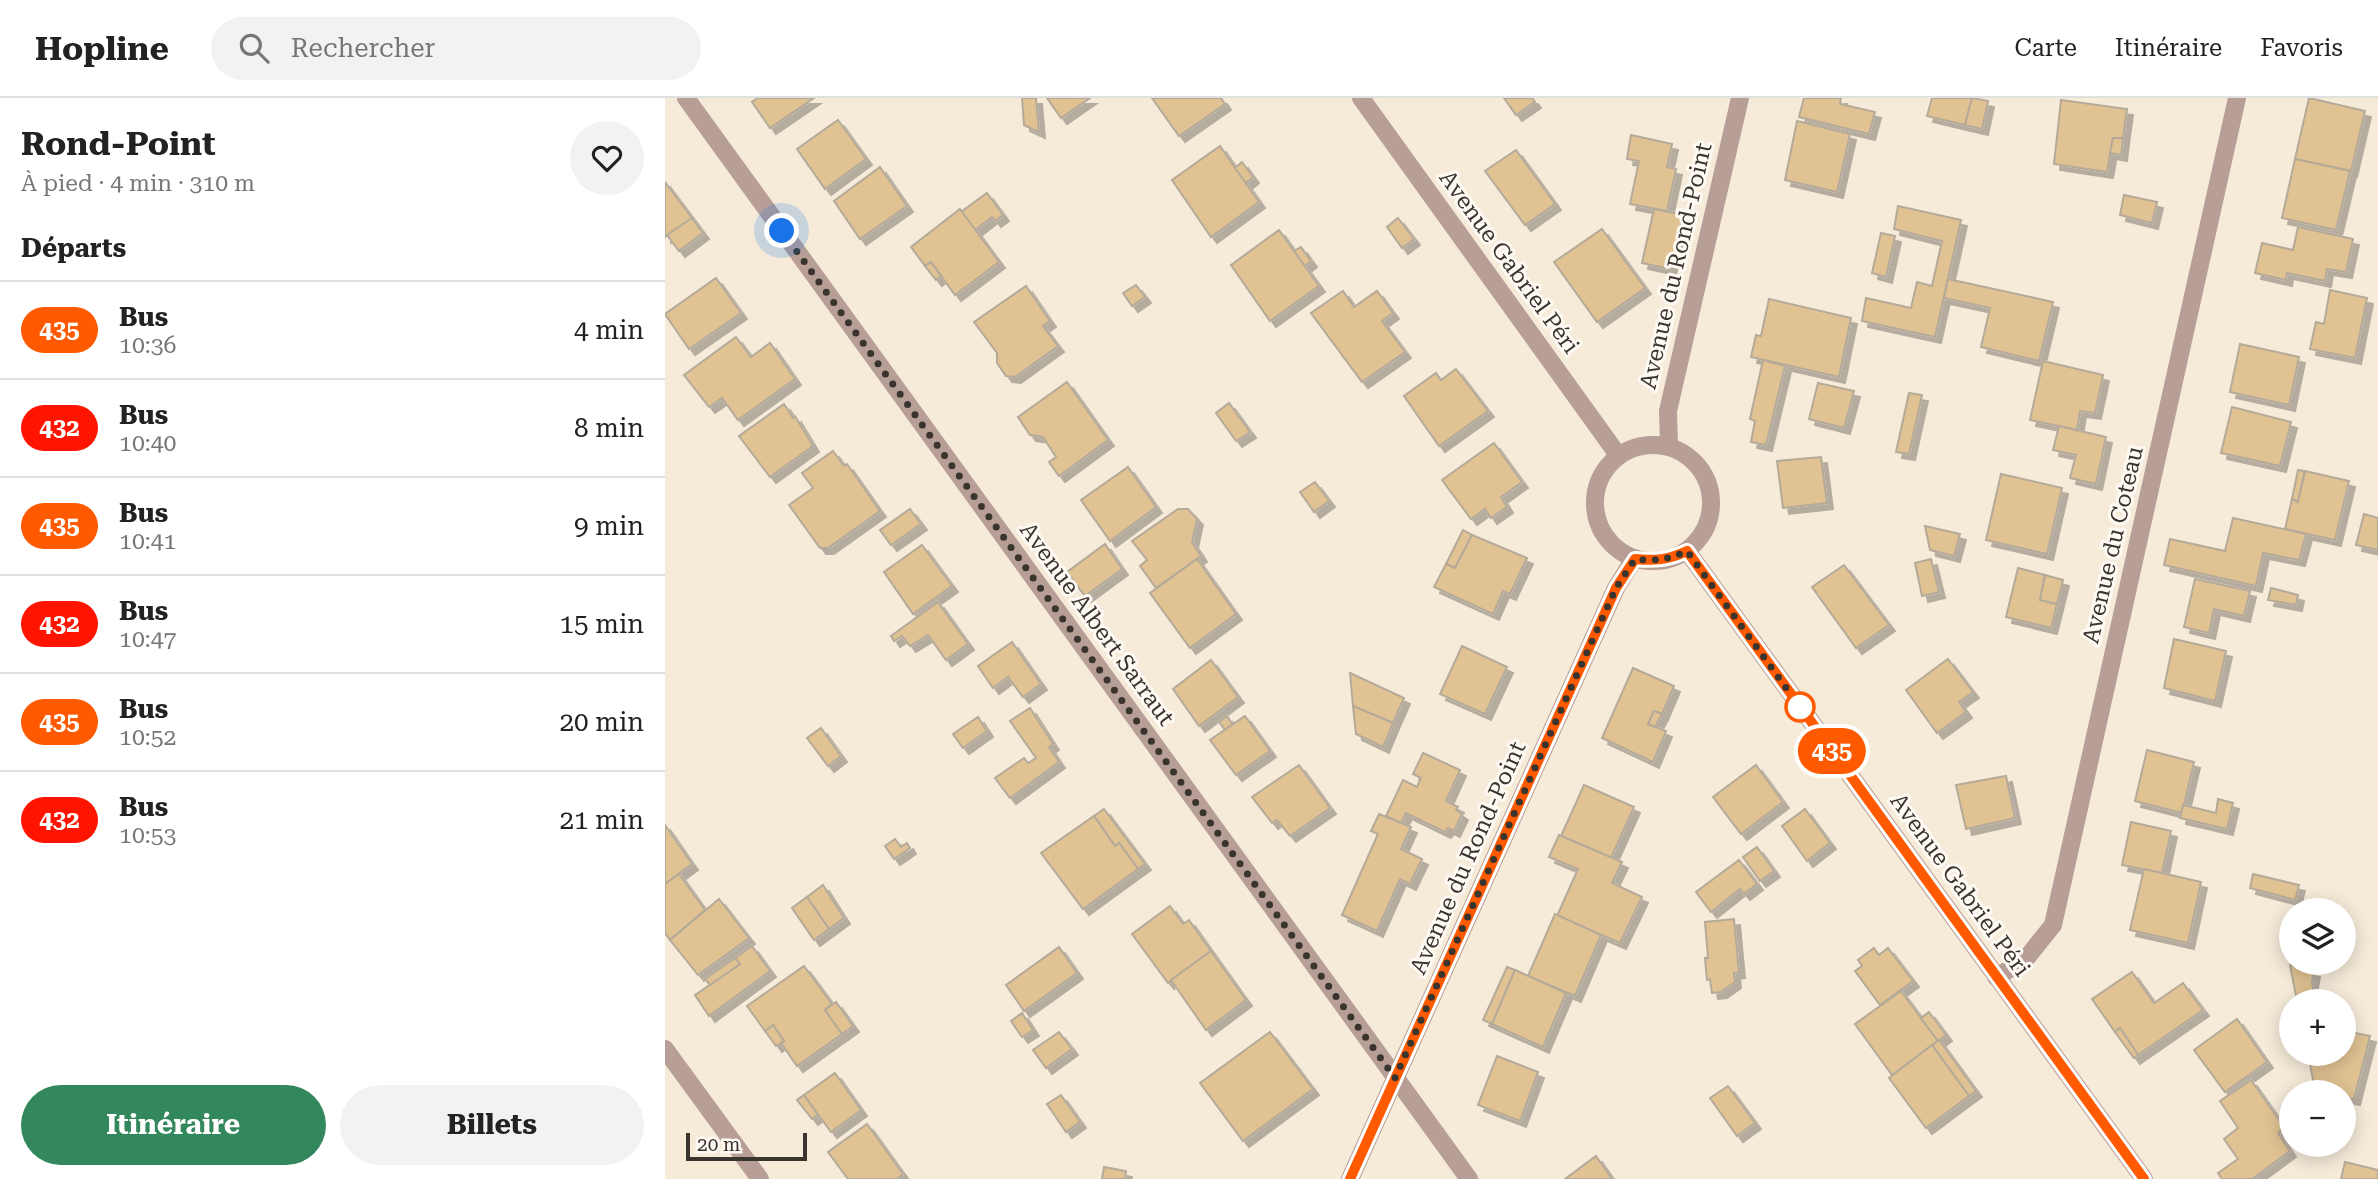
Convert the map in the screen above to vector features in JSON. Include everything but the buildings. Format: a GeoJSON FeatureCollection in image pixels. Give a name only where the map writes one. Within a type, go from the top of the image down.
{"type":"FeatureCollection","features":[{"type":"Feature","properties":{"kind":"street","name":"Avenue Albert Sarraut"},"geometry":{"type":"LineString","coordinates":[[686,98],[1469,1179]]}},
{"type":"Feature","properties":{"kind":"street","name":"Avenue Gabriel Péri"},"geometry":{"type":"LineString","coordinates":[[1361,98],[1618,455]]}},
{"type":"Feature","properties":{"kind":"street","name":"Avenue du Rond-Point"},"geometry":{"type":"LineString","coordinates":[[1669,446],[1668,411],[1740,98]]}},
{"type":"Feature","properties":{"kind":"street","name":"Avenue du Coteau"},"geometry":{"type":"LineString","coordinates":[[1996,977],[2025,960],[2053,925],[2237,98]]}},
{"type":"Feature","properties":{"kind":"street"},"geometry":{"type":"LineString","coordinates":[[1651,444],[1669,446],[1686,454],[1700,467],[1709,484],[1709,521],[1700,538],[1687,551],[1656,561],[1635,559],[1608,540],[1598,524],[1594,505],[1597,486],[1605,469],[1618,455],[1634,447],[1651,444]]}},
{"type":"Feature","properties":{"kind":"street","name":"Avenue Gabriel Péri"},"geometry":{"type":"LineString","coordinates":[[1687,551],[2144,1179]]}},
{"type":"Feature","properties":{"kind":"street","name":"Avenue du Rond-Point"},"geometry":{"type":"LineString","coordinates":[[1350,1179],[1616,588],[1635,559]]}},
{"type":"Feature","properties":{"kind":"street"},"geometry":{"type":"LineString","coordinates":[[665,1049],[671,1072],[761,1179]]}},
{"type":"Feature","properties":{"kind":"bus line","name":"435"},"geometry":{"type":"LineString","coordinates":[[1350,1179],[1616,588],[1635,559],[1656,561],[1687,551],[2144,1179]]}},
{"type":"Feature","properties":{"kind":"route"},"geometry":{"type":"LineString","coordinates":[[782,231],[1395,1078],[1616,588],[1635,559],[1656,561],[1687,551],[1800,707]]}}]}
